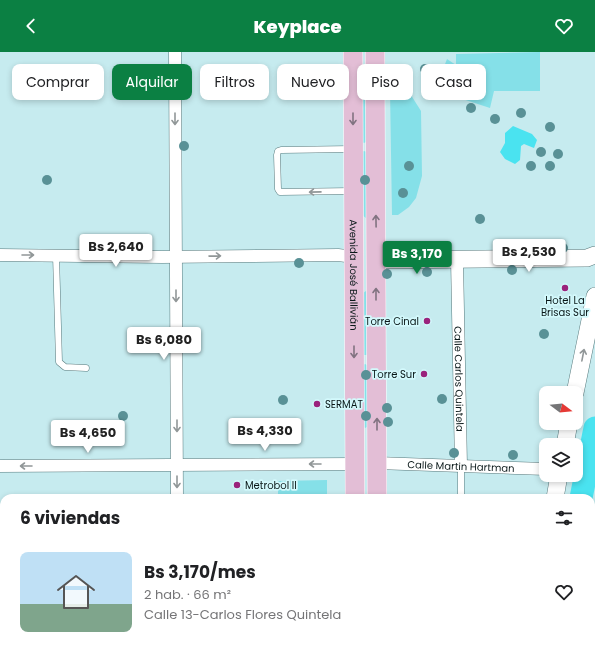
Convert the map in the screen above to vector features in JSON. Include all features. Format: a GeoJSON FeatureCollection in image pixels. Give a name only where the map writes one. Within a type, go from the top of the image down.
{"type":"FeatureCollection","features":[{"type":"Feature","properties":{"kind":"main road","name":"Avenida José Ballivián"},"geometry":{"type":"LineString","coordinates":[[353,52],[354,494]]}},
{"type":"Feature","properties":{"kind":"main road"},"geometry":{"type":"LineString","coordinates":[[375,52],[377,494]]}},
{"type":"Feature","properties":{"kind":"main road"},"geometry":{"type":"LineString","coordinates":[[354,257],[377,260],[457,260],[587,258],[595,255]]}},
{"type":"Feature","properties":{"kind":"main road"},"geometry":{"type":"LineString","coordinates":[[576,386],[595,296]]}},
{"type":"Feature","properties":{"kind":"main road"},"geometry":{"type":"LineString","coordinates":[[556,494],[558,482]]}},
{"type":"Feature","properties":{"kind":"street"},"geometry":{"type":"LineString","coordinates":[[175,52],[177,494]]}},
{"type":"Feature","properties":{"kind":"street"},"geometry":{"type":"LineString","coordinates":[[0,255],[176,257],[338,255],[354,257]]}},
{"type":"Feature","properties":{"kind":"street","name":"Calle Carlos Quintela"},"geometry":{"type":"LineString","coordinates":[[457,260],[461,466]]}},
{"type":"Feature","properties":{"kind":"street","name":"Calle Martin Hartman"},"geometry":{"type":"LineString","coordinates":[[377,463],[539,469]]}},
{"type":"Feature","properties":{"kind":"street"},"geometry":{"type":"LineString","coordinates":[[0,466],[354,464]]}},
{"type":"Feature","properties":{"kind":"lane"},"geometry":{"type":"LineString","coordinates":[[353,149],[281,150],[278,151],[277,155],[278,189],[280,192],[354,191]]}},
{"type":"Feature","properties":{"kind":"lane"},"geometry":{"type":"LineString","coordinates":[[56,255],[59,362],[65,367],[86,368]]}},
{"type":"Feature","properties":{"kind":"lane","name":"Calle Carlos Quintela"},"geometry":{"type":"LineString","coordinates":[[461,466],[462,494]]}},
{"type":"Feature","properties":{"kind":"shaded area"},"geometry":{"type":"Polygon","coordinates":[[[540,52],[540,91],[494,91],[490,108],[466,100],[486,100],[486,64],[456,64],[456,54],[540,52]]]}},
{"type":"Feature","properties":{"kind":"shaded area"},"geometry":{"type":"Polygon","coordinates":[[[447,59],[454,64],[445,64],[447,59]]]}},
{"type":"Feature","properties":{"kind":"shaded area"},"geometry":{"type":"Polygon","coordinates":[[[413,98],[421,111],[422,176],[416,198],[409,207],[398,215],[392,215],[390,100],[413,100],[413,98]]]}},
{"type":"Feature","properties":{"kind":"shaded area"},"geometry":{"type":"Polygon","coordinates":[[[362,100],[366,100],[366,142],[362,142],[362,100]]]}},
{"type":"Feature","properties":{"kind":"shaded area"},"geometry":{"type":"Polygon","coordinates":[[[513,126],[532,134],[537,140],[534,148],[524,144],[521,146],[520,160],[515,164],[505,159],[500,152],[505,143],[505,133],[513,126]]]}},
{"type":"Feature","properties":{"kind":"shaded area"},"geometry":{"type":"Polygon","coordinates":[[[362,152],[367,152],[368,217],[366,218],[362,215],[362,152]]]}},
{"type":"Feature","properties":{"kind":"shaded area"},"geometry":{"type":"Polygon","coordinates":[[[368,291],[367,355],[363,355],[363,293],[368,291]]]}},
{"type":"Feature","properties":{"kind":"shaded area"},"geometry":{"type":"Polygon","coordinates":[[[363,365],[367,365],[367,427],[365,428],[363,365]]]}},
{"type":"Feature","properties":{"kind":"shaded area"},"geometry":{"type":"Polygon","coordinates":[[[327,480],[327,494],[278,494],[278,481],[327,480]]]}},
{"type":"Feature","properties":{"kind":"waterway"},"geometry":{"type":"LineString","coordinates":[[582,494],[595,428]]}},
{"type":"Feature","properties":{"kind":"place","name":"Hotel La Brisas Sur"},"geometry":{"type":"Point","coordinates":[565,288]}},
{"type":"Feature","properties":{"kind":"place","name":"Torre Cinal"},"geometry":{"type":"Point","coordinates":[427,321]}},
{"type":"Feature","properties":{"kind":"place","name":"Torre Sur"},"geometry":{"type":"Point","coordinates":[424,374]}},
{"type":"Feature","properties":{"kind":"place","name":"SERMAT"},"geometry":{"type":"Point","coordinates":[317,404]}},
{"type":"Feature","properties":{"kind":"place","name":"Metrobol II"},"geometry":{"type":"Point","coordinates":[237,485]}}]}
